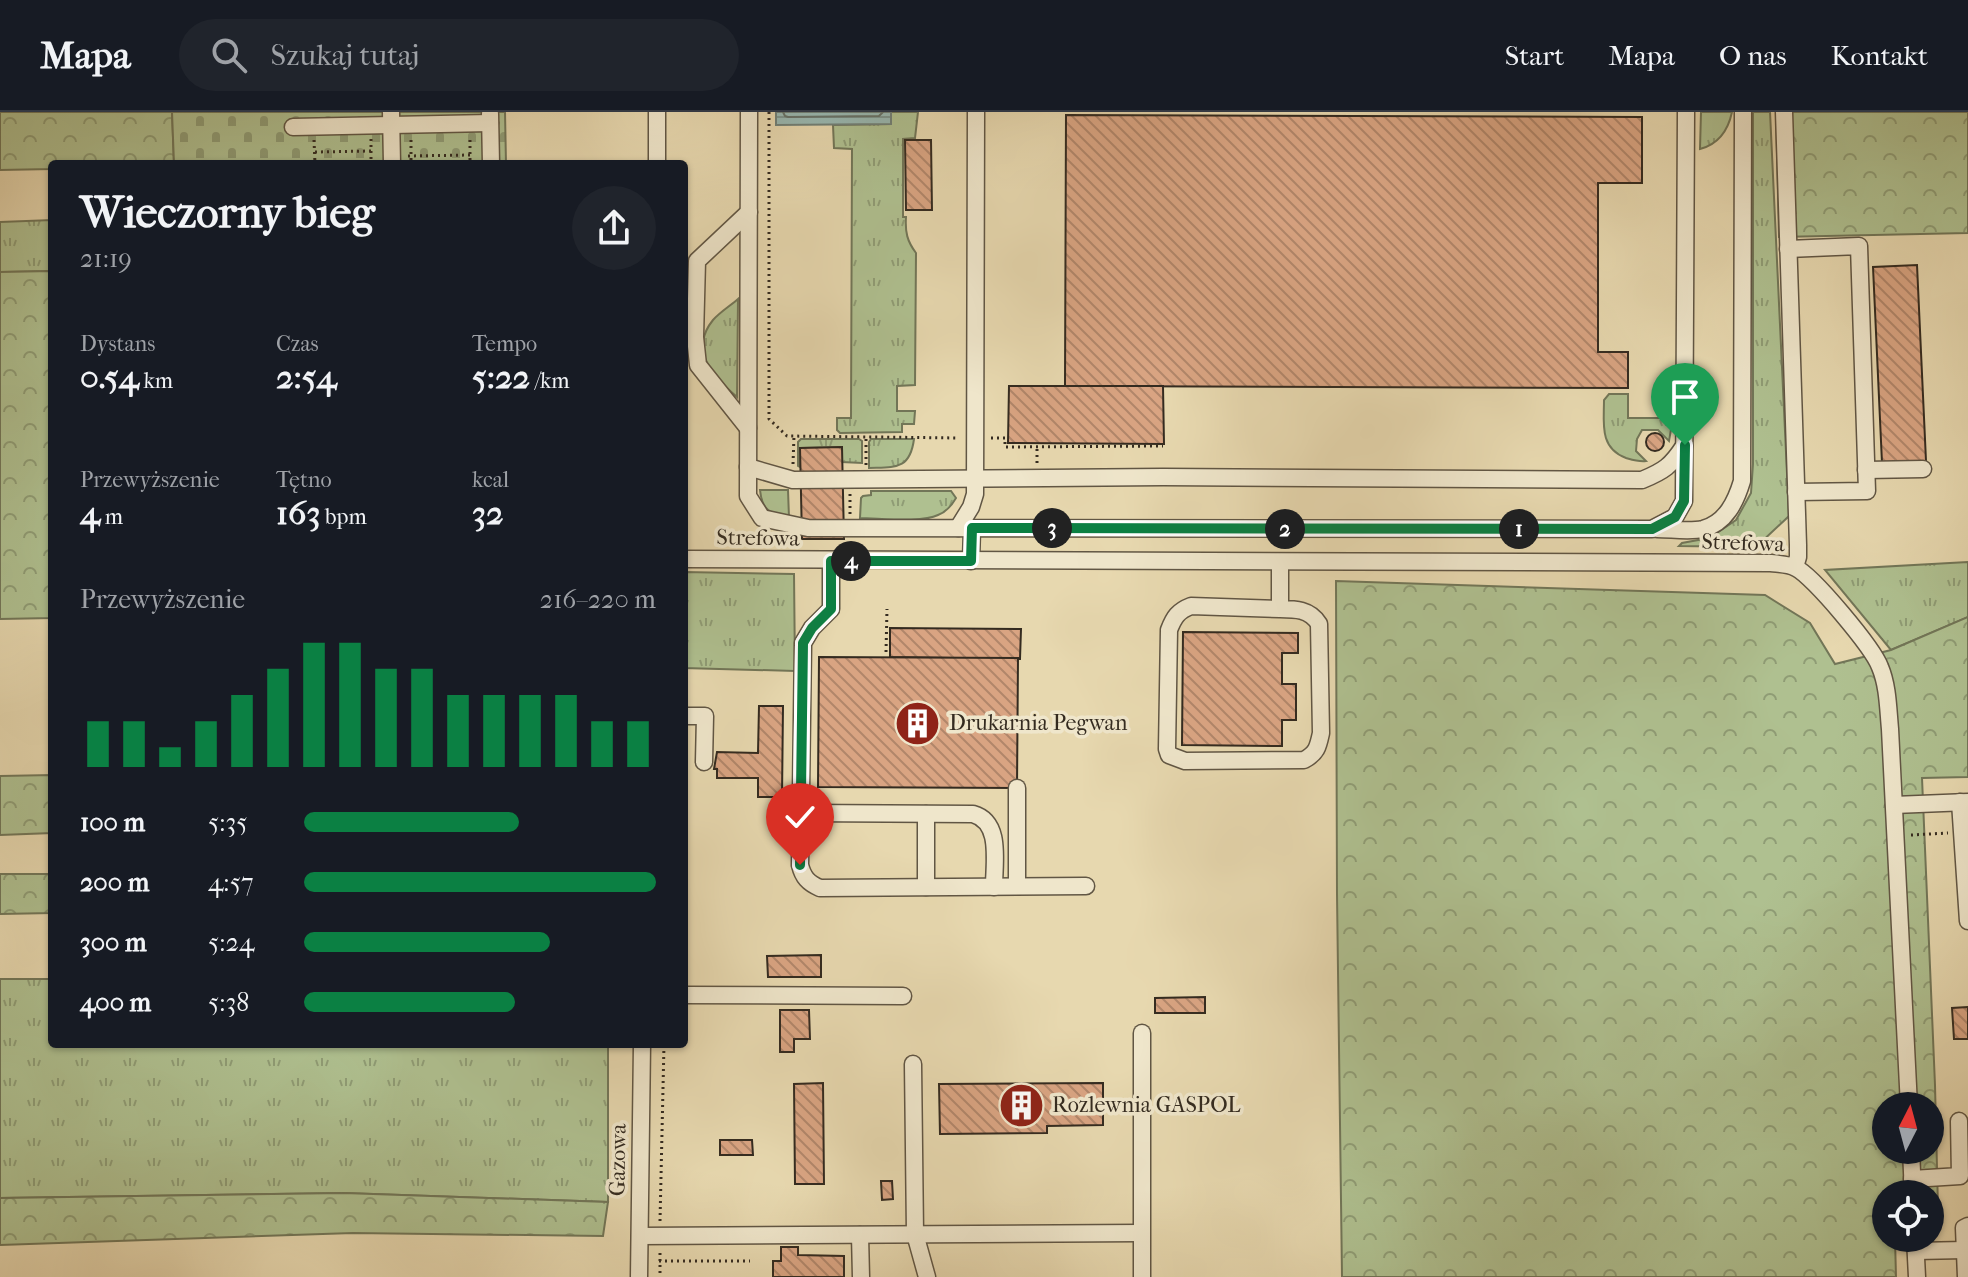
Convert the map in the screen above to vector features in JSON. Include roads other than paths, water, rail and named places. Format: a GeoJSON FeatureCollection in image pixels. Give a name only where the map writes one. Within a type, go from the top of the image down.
{"type":"FeatureCollection","features":[{"type":"Feature","properties":{"kind":"street"},"geometry":{"type":"LineString","coordinates":[[657,112],[657,160]]}},
{"type":"Feature","properties":{"kind":"street"},"geometry":{"type":"LineString","coordinates":[[749,112],[748,496],[762,518],[808,528],[1652,529],[1703,529],[1713,524],[1722,519],[1736,501],[1742,481],[1743,112]]}},
{"type":"Feature","properties":{"kind":"street"},"geometry":{"type":"LineString","coordinates":[[971,561],[965,528],[975,494],[976,112]]}},
{"type":"Feature","properties":{"kind":"street"},"geometry":{"type":"LineString","coordinates":[[1652,529],[1675,517],[1684,501],[1686,112]]}},
{"type":"Feature","properties":{"kind":"street"},"geometry":{"type":"LineString","coordinates":[[1784,112],[1798,557],[1795,567]]}},
{"type":"Feature","properties":{"kind":"street"},"geometry":{"type":"LineString","coordinates":[[392,118],[392,160]]}},
{"type":"Feature","properties":{"kind":"street"},"geometry":{"type":"LineString","coordinates":[[293,127],[392,118],[490,118],[491,160]]}},
{"type":"Feature","properties":{"kind":"street"},"geometry":{"type":"LineString","coordinates":[[748,428],[698,365],[695,337],[697,261],[749,212]]}},
{"type":"Feature","properties":{"kind":"street"},"geometry":{"type":"LineString","coordinates":[[1788,249],[1859,246],[1867,491],[1796,492]]}},
{"type":"Feature","properties":{"kind":"street"},"geometry":{"type":"LineString","coordinates":[[748,467],[793,480],[1642,480],[1664,471],[1685,445]]}},
{"type":"Feature","properties":{"kind":"street"},"geometry":{"type":"LineString","coordinates":[[1866,470],[1923,469]]}},
{"type":"Feature","properties":{"kind":"street","name":"Strefowa"},"geometry":{"type":"LineString","coordinates":[[688,559],[1771,563],[1795,567],[1862,638],[1883,674],[1894,805],[1908,1092]]}},
{"type":"Feature","properties":{"kind":"street"},"geometry":{"type":"LineString","coordinates":[[831,561],[831,609],[812,628],[803,643],[800,865],[803,875],[820,888],[1086,886]]}},
{"type":"Feature","properties":{"kind":"street"},"geometry":{"type":"LineString","coordinates":[[1280,562],[1280,609]]}},
{"type":"Feature","properties":{"kind":"street"},"geometry":{"type":"LineString","coordinates":[[1191,606],[1280,609],[1306,612],[1315,617],[1319,624],[1321,733],[1313,756],[1304,760],[1185,761],[1169,755],[1169,630],[1179,611],[1191,606]]}},
{"type":"Feature","properties":{"kind":"street"},"geometry":{"type":"LineString","coordinates":[[688,716],[705,716],[704,762]]}},
{"type":"Feature","properties":{"kind":"street"},"geometry":{"type":"LineString","coordinates":[[1017,788],[1017,886]]}},
{"type":"Feature","properties":{"kind":"street"},"geometry":{"type":"LineString","coordinates":[[1894,805],[1964,802],[1962,832],[1968,921]]}},
{"type":"Feature","properties":{"kind":"street"},"geometry":{"type":"LineString","coordinates":[[801,813],[983,816],[994,837],[994,887]]}},
{"type":"Feature","properties":{"kind":"street"},"geometry":{"type":"LineString","coordinates":[[926,814],[926,887]]}},
{"type":"Feature","properties":{"kind":"street"},"geometry":{"type":"LineString","coordinates":[[688,995],[903,996]]}},
{"type":"Feature","properties":{"kind":"street"},"geometry":{"type":"LineString","coordinates":[[1142,1033],[1142,1277]]}},
{"type":"Feature","properties":{"kind":"street","name":"Gazowa"},"geometry":{"type":"LineString","coordinates":[[639,1277],[642,1048]]}},
{"type":"Feature","properties":{"kind":"street"},"geometry":{"type":"LineString","coordinates":[[913,1064],[915,1234],[927,1277]]}},
{"type":"Feature","properties":{"kind":"street"},"geometry":{"type":"LineString","coordinates":[[1944,1183],[1964,1181],[1959,1121]]}},
{"type":"Feature","properties":{"kind":"street"},"geometry":{"type":"LineString","coordinates":[[1966,1277],[1964,1228],[1968,1226]]}},
{"type":"Feature","properties":{"kind":"street"},"geometry":{"type":"LineString","coordinates":[[640,1236],[1141,1233]]}},
{"type":"Feature","properties":{"kind":"street"},"geometry":{"type":"LineString","coordinates":[[860,1235],[861,1277]]}},
{"type":"Feature","properties":{"kind":"street"},"geometry":{"type":"LineString","coordinates":[[1944,1248],[1965,1250]]}},
{"type":"Feature","properties":{"kind":"street"},"geometry":{"type":"LineString","coordinates":[[1916,1252],[1917,1277]]}},
{"type":"Feature","properties":{"kind":"water"},"geometry":{"type":"Polygon","coordinates":[[[776,112],[891,112],[891,124],[776,125],[776,112]]]}},
{"type":"Feature","properties":{"kind":"place","name":"Drukarnia Pegwan"},"geometry":{"type":"Point","coordinates":[918,723]}},
{"type":"Feature","properties":{"kind":"place","name":"Rozlewnia GASPOL"},"geometry":{"type":"Point","coordinates":[1021,1105]}}]}
